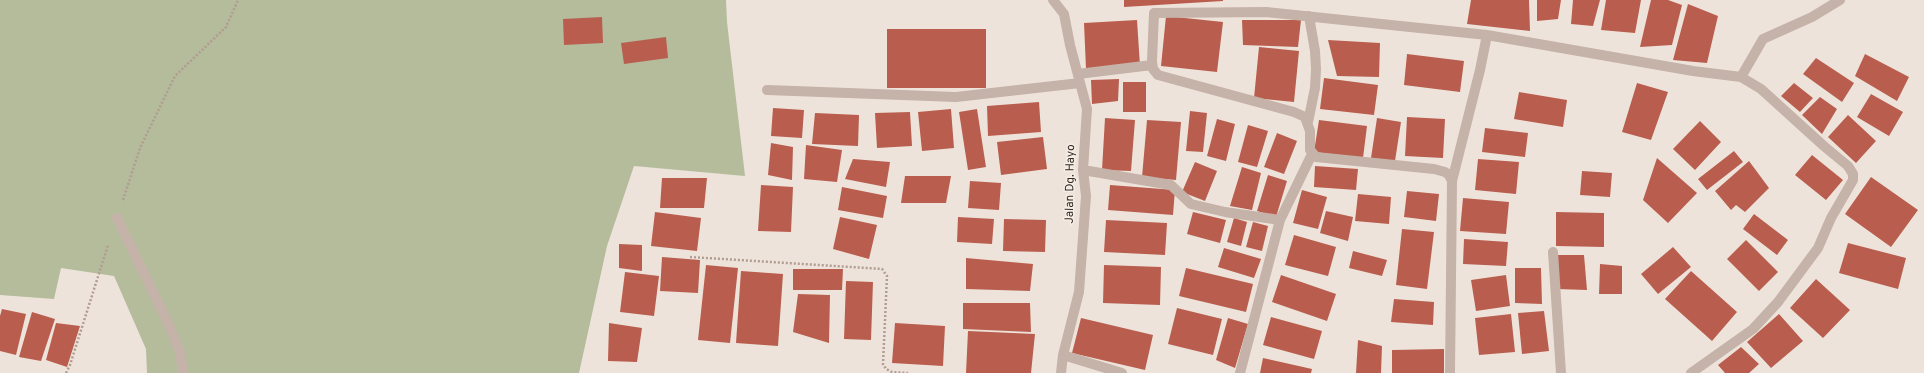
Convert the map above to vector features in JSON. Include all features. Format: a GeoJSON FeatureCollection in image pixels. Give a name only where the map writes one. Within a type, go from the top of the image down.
{"type":"FeatureCollection","features":[{"type":"Feature","properties":{"kind":"street","name":"Jalan Dg. Hayo"},"geometry":{"type":"LineString","coordinates":[[1053,0],[1064,14],[1087,109],[1083,170],[1086,196],[1079,292],[1063,355],[1061,373]]}},
{"type":"Feature","properties":{"kind":"street"},"geometry":{"type":"LineString","coordinates":[[1741,77],[1763,39],[1812,17],[1840,0]]}},
{"type":"Feature","properties":{"kind":"street"},"geometry":{"type":"LineString","coordinates":[[1308,122],[1304,117],[1294,112],[1158,75],[1152,65],[1154,13],[1266,12],[1487,35],[1693,71],[1741,77],[1762,90],[1825,148],[1848,166],[1854,177],[1818,248],[1778,302],[1753,329],[1691,373]]}},
{"type":"Feature","properties":{"kind":"street"},"geometry":{"type":"LineString","coordinates":[[1240,373],[1280,220],[1312,154],[1308,122],[1316,69],[1315,51],[1309,16]]}},
{"type":"Feature","properties":{"kind":"street"},"geometry":{"type":"LineString","coordinates":[[1450,373],[1452,181],[1480,70],[1487,35]]}},
{"type":"Feature","properties":{"kind":"street"},"geometry":{"type":"LineString","coordinates":[[767,90],[956,97],[1079,79],[1152,65]]}},
{"type":"Feature","properties":{"kind":"street"},"geometry":{"type":"LineString","coordinates":[[1312,154],[1323,159],[1439,170],[1446,172],[1452,181]]}},
{"type":"Feature","properties":{"kind":"street"},"geometry":{"type":"LineString","coordinates":[[1083,170],[1170,185],[1191,204],[1211,209],[1280,220]]}},
{"type":"Feature","properties":{"kind":"street"},"geometry":{"type":"LineString","coordinates":[[117,218],[169,325],[180,352],[183,373]]}},
{"type":"Feature","properties":{"kind":"street"},"geometry":{"type":"LineString","coordinates":[[1553,252],[1560,373]]}},
{"type":"Feature","properties":{"kind":"street"},"geometry":{"type":"LineString","coordinates":[[1063,355],[1122,373]]}},
{"type":"Feature","properties":{"kind":"path"},"geometry":{"type":"LineString","coordinates":[[66,373],[70,365],[140,148],[175,76],[226,27],[238,0]]}},
{"type":"Feature","properties":{"kind":"path"},"geometry":{"type":"LineString","coordinates":[[690,257],[882,269],[887,276],[883,364],[886,369],[892,372],[908,373]]}},
{"type":"Feature","properties":{"kind":"green space"},"geometry":{"type":"Polygon","coordinates":[[[0,0],[726,0],[727,22],[745,176],[634,166],[607,246],[579,373],[147,373],[146,349],[114,276],[61,268],[54,299],[0,295],[0,0]]]}},
{"type":"Feature","properties":{"kind":"building"},"geometry":{"type":"Polygon","coordinates":[[[1124,0],[1223,0],[1223,1],[1124,7],[1124,0]]]}},
{"type":"Feature","properties":{"kind":"building"},"geometry":{"type":"Polygon","coordinates":[[[1471,0],[1529,0],[1530,31],[1467,24],[1471,0]]]}},
{"type":"Feature","properties":{"kind":"building"},"geometry":{"type":"Polygon","coordinates":[[[1537,0],[1561,0],[1558,19],[1537,21],[1537,0]]]}},
{"type":"Feature","properties":{"kind":"building"},"geometry":{"type":"Polygon","coordinates":[[[1573,0],[1600,0],[1593,26],[1571,24],[1573,0]]]}},
{"type":"Feature","properties":{"kind":"building"},"geometry":{"type":"Polygon","coordinates":[[[1606,0],[1641,0],[1635,33],[1601,30],[1606,0]]]}},
{"type":"Feature","properties":{"kind":"building"},"geometry":{"type":"Polygon","coordinates":[[[1651,0],[1668,0],[1682,5],[1672,45],[1640,47],[1651,0]]]}},
{"type":"Feature","properties":{"kind":"building"},"geometry":{"type":"Polygon","coordinates":[[[1688,4],[1718,16],[1707,63],[1673,60],[1688,4]]]}},
{"type":"Feature","properties":{"kind":"building"},"geometry":{"type":"Polygon","coordinates":[[[1166,16],[1223,22],[1217,72],[1161,66],[1166,16]]]}},
{"type":"Feature","properties":{"kind":"building"},"geometry":{"type":"Polygon","coordinates":[[[602,17],[603,43],[564,45],[563,19],[602,17]]]}},
{"type":"Feature","properties":{"kind":"building"},"geometry":{"type":"Polygon","coordinates":[[[1137,20],[1140,66],[1086,69],[1084,23],[1137,20]]]}},
{"type":"Feature","properties":{"kind":"building"},"geometry":{"type":"Polygon","coordinates":[[[1242,20],[1301,20],[1298,47],[1243,45],[1242,20]]]}},
{"type":"Feature","properties":{"kind":"building"},"geometry":{"type":"Polygon","coordinates":[[[887,29],[986,29],[986,88],[887,88],[887,29]]]}},
{"type":"Feature","properties":{"kind":"building"},"geometry":{"type":"Polygon","coordinates":[[[666,37],[668,58],[624,64],[621,43],[666,37]]]}},
{"type":"Feature","properties":{"kind":"building"},"geometry":{"type":"Polygon","coordinates":[[[1328,40],[1380,43],[1379,77],[1337,76],[1328,40]]]}},
{"type":"Feature","properties":{"kind":"building"},"geometry":{"type":"Polygon","coordinates":[[[1259,47],[1299,51],[1294,102],[1254,98],[1259,47]]]}},
{"type":"Feature","properties":{"kind":"building"},"geometry":{"type":"Polygon","coordinates":[[[1407,54],[1464,61],[1460,92],[1404,85],[1407,54]]]}},
{"type":"Feature","properties":{"kind":"building"},"geometry":{"type":"Polygon","coordinates":[[[1865,54],[1909,77],[1897,101],[1855,76],[1865,54]]]}},
{"type":"Feature","properties":{"kind":"building"},"geometry":{"type":"Polygon","coordinates":[[[1816,58],[1854,83],[1842,102],[1803,74],[1816,58]]]}},
{"type":"Feature","properties":{"kind":"building"},"geometry":{"type":"Polygon","coordinates":[[[1324,78],[1378,85],[1374,115],[1320,109],[1324,78]]]}},
{"type":"Feature","properties":{"kind":"building"},"geometry":{"type":"Polygon","coordinates":[[[1119,79],[1118,101],[1092,104],[1091,80],[1119,79]]]}},
{"type":"Feature","properties":{"kind":"building"},"geometry":{"type":"Polygon","coordinates":[[[1123,82],[1146,82],[1146,112],[1123,112],[1123,82]]]}},
{"type":"Feature","properties":{"kind":"building"},"geometry":{"type":"Polygon","coordinates":[[[1637,83],[1668,92],[1651,140],[1622,132],[1637,83]]]}},
{"type":"Feature","properties":{"kind":"building"},"geometry":{"type":"Polygon","coordinates":[[[1794,83],[1813,98],[1800,112],[1781,96],[1794,83]]]}},
{"type":"Feature","properties":{"kind":"building"},"geometry":{"type":"Polygon","coordinates":[[[1519,92],[1567,100],[1563,127],[1514,119],[1519,92]]]}},
{"type":"Feature","properties":{"kind":"building"},"geometry":{"type":"Polygon","coordinates":[[[1871,94],[1903,112],[1889,136],[1857,117],[1871,94]]]}},
{"type":"Feature","properties":{"kind":"building"},"geometry":{"type":"Polygon","coordinates":[[[1820,97],[1837,109],[1822,134],[1802,115],[1820,97]]]}},
{"type":"Feature","properties":{"kind":"building"},"geometry":{"type":"Polygon","coordinates":[[[1039,102],[1041,132],[988,136],[987,106],[1039,102]]]}},
{"type":"Feature","properties":{"kind":"building"},"geometry":{"type":"Polygon","coordinates":[[[773,108],[804,110],[802,138],[771,136],[773,108]]]}},
{"type":"Feature","properties":{"kind":"building"},"geometry":{"type":"Polygon","coordinates":[[[951,109],[954,148],[922,151],[918,112],[951,109]]]}},
{"type":"Feature","properties":{"kind":"building"},"geometry":{"type":"Polygon","coordinates":[[[977,109],[986,167],[968,170],[959,112],[977,109]]]}},
{"type":"Feature","properties":{"kind":"building"},"geometry":{"type":"Polygon","coordinates":[[[1190,111],[1207,113],[1203,152],[1186,151],[1190,111]]]}},
{"type":"Feature","properties":{"kind":"building"},"geometry":{"type":"Polygon","coordinates":[[[910,112],[912,146],[877,148],[875,113],[910,112]]]}},
{"type":"Feature","properties":{"kind":"building"},"geometry":{"type":"Polygon","coordinates":[[[815,113],[859,115],[858,146],[812,144],[815,113]]]}},
{"type":"Feature","properties":{"kind":"building"},"geometry":{"type":"Polygon","coordinates":[[[1848,115],[1876,141],[1856,163],[1828,137],[1848,115]]]}},
{"type":"Feature","properties":{"kind":"building"},"geometry":{"type":"Polygon","coordinates":[[[1407,117],[1445,119],[1443,158],[1405,156],[1407,117]]]}},
{"type":"Feature","properties":{"kind":"building"},"geometry":{"type":"Polygon","coordinates":[[[1105,118],[1135,120],[1131,171],[1102,170],[1105,118]]]}},
{"type":"Feature","properties":{"kind":"building"},"geometry":{"type":"Polygon","coordinates":[[[1377,118],[1401,122],[1395,161],[1371,158],[1377,118]]]}},
{"type":"Feature","properties":{"kind":"building"},"geometry":{"type":"Polygon","coordinates":[[[1217,119],[1235,124],[1226,161],[1207,156],[1217,119]]]}},
{"type":"Feature","properties":{"kind":"building"},"geometry":{"type":"Polygon","coordinates":[[[1147,120],[1181,122],[1176,180],[1142,177],[1147,120]]]}},
{"type":"Feature","properties":{"kind":"building"},"geometry":{"type":"Polygon","coordinates":[[[1319,120],[1367,126],[1363,158],[1314,152],[1319,120]]]}},
{"type":"Feature","properties":{"kind":"building"},"geometry":{"type":"Polygon","coordinates":[[[1700,121],[1721,142],[1695,170],[1673,149],[1700,121]]]}},
{"type":"Feature","properties":{"kind":"building"},"geometry":{"type":"Polygon","coordinates":[[[1248,125],[1268,131],[1257,167],[1238,162],[1248,125]]]}},
{"type":"Feature","properties":{"kind":"building"},"geometry":{"type":"Polygon","coordinates":[[[1485,128],[1528,133],[1525,157],[1482,152],[1485,128]]]}},
{"type":"Feature","properties":{"kind":"building"},"geometry":{"type":"Polygon","coordinates":[[[1277,133],[1297,141],[1284,174],[1264,167],[1277,133]]]}},
{"type":"Feature","properties":{"kind":"building"},"geometry":{"type":"Polygon","coordinates":[[[1043,137],[1047,169],[1001,175],[997,142],[1043,137]]]}},
{"type":"Feature","properties":{"kind":"building"},"geometry":{"type":"Polygon","coordinates":[[[771,143],[793,147],[792,180],[768,175],[771,143]]]}},
{"type":"Feature","properties":{"kind":"building"},"geometry":{"type":"Polygon","coordinates":[[[806,145],[842,150],[837,182],[804,179],[806,145]]]}},
{"type":"Feature","properties":{"kind":"building"},"geometry":{"type":"Polygon","coordinates":[[[1734,151],[1743,162],[1707,190],[1698,179],[1734,151]]]}},
{"type":"Feature","properties":{"kind":"building"},"geometry":{"type":"Polygon","coordinates":[[[1812,155],[1843,180],[1826,200],[1795,175],[1812,155]]]}},
{"type":"Feature","properties":{"kind":"building"},"geometry":{"type":"Polygon","coordinates":[[[1657,158],[1697,193],[1668,223],[1643,200],[1657,158]]]}},
{"type":"Feature","properties":{"kind":"building"},"geometry":{"type":"Polygon","coordinates":[[[853,159],[890,162],[886,187],[845,179],[853,159]]]}},
{"type":"Feature","properties":{"kind":"building"},"geometry":{"type":"Polygon","coordinates":[[[1478,159],[1519,162],[1516,194],[1475,190],[1478,159]]]}},
{"type":"Feature","properties":{"kind":"building"},"geometry":{"type":"Polygon","coordinates":[[[1749,161],[1769,188],[1745,212],[1736,205],[1731,210],[1715,191],[1749,161]]]}},
{"type":"Feature","properties":{"kind":"building"},"geometry":{"type":"Polygon","coordinates":[[[1195,162],[1217,171],[1205,201],[1182,192],[1195,162]]]}},
{"type":"Feature","properties":{"kind":"building"},"geometry":{"type":"Polygon","coordinates":[[[1315,166],[1358,169],[1356,190],[1314,187],[1315,166]]]}},
{"type":"Feature","properties":{"kind":"building"},"geometry":{"type":"Polygon","coordinates":[[[1242,167],[1261,173],[1252,210],[1230,206],[1242,167]]]}},
{"type":"Feature","properties":{"kind":"building"},"geometry":{"type":"Polygon","coordinates":[[[1582,171],[1612,173],[1610,197],[1580,195],[1582,171]]]}},
{"type":"Feature","properties":{"kind":"building"},"geometry":{"type":"Polygon","coordinates":[[[1268,175],[1287,181],[1276,217],[1257,211],[1268,175]]]}},
{"type":"Feature","properties":{"kind":"building"},"geometry":{"type":"Polygon","coordinates":[[[905,176],[951,176],[946,203],[901,203],[905,176]]]}},
{"type":"Feature","properties":{"kind":"building"},"geometry":{"type":"Polygon","coordinates":[[[1871,177],[1918,210],[1891,247],[1845,214],[1871,177]]]}},
{"type":"Feature","properties":{"kind":"building"},"geometry":{"type":"Polygon","coordinates":[[[662,178],[707,178],[704,208],[660,208],[662,178]]]}},
{"type":"Feature","properties":{"kind":"building"},"geometry":{"type":"Polygon","coordinates":[[[970,181],[1001,183],[999,210],[968,208],[970,181]]]}},
{"type":"Feature","properties":{"kind":"building"},"geometry":{"type":"Polygon","coordinates":[[[761,185],[793,187],[791,232],[758,231],[761,185]]]}},
{"type":"Feature","properties":{"kind":"building"},"geometry":{"type":"Polygon","coordinates":[[[1110,185],[1175,190],[1173,215],[1108,210],[1110,185]]]}},
{"type":"Feature","properties":{"kind":"building"},"geometry":{"type":"Polygon","coordinates":[[[842,187],[887,196],[883,218],[838,210],[842,187]]]}},
{"type":"Feature","properties":{"kind":"building"},"geometry":{"type":"Polygon","coordinates":[[[1302,190],[1327,197],[1318,229],[1293,223],[1302,190]]]}},
{"type":"Feature","properties":{"kind":"building"},"geometry":{"type":"Polygon","coordinates":[[[1407,191],[1439,194],[1436,221],[1404,217],[1407,191]]]}},
{"type":"Feature","properties":{"kind":"building"},"geometry":{"type":"Polygon","coordinates":[[[1358,194],[1391,197],[1389,224],[1355,221],[1358,194]]]}},
{"type":"Feature","properties":{"kind":"building"},"geometry":{"type":"Polygon","coordinates":[[[1463,198],[1509,202],[1506,234],[1460,231],[1463,198]]]}},
{"type":"Feature","properties":{"kind":"building"},"geometry":{"type":"Polygon","coordinates":[[[1326,211],[1353,217],[1348,241],[1320,233],[1326,211]]]}},
{"type":"Feature","properties":{"kind":"building"},"geometry":{"type":"Polygon","coordinates":[[[655,212],[701,218],[697,251],[651,246],[655,212]]]}},
{"type":"Feature","properties":{"kind":"building"},"geometry":{"type":"Polygon","coordinates":[[[1193,212],[1226,220],[1220,243],[1187,234],[1193,212]]]}},
{"type":"Feature","properties":{"kind":"building"},"geometry":{"type":"Polygon","coordinates":[[[1556,212],[1604,213],[1604,247],[1556,246],[1556,212]]]}},
{"type":"Feature","properties":{"kind":"building"},"geometry":{"type":"Polygon","coordinates":[[[1754,214],[1788,240],[1777,255],[1743,229],[1754,214]]]}},
{"type":"Feature","properties":{"kind":"building"},"geometry":{"type":"Polygon","coordinates":[[[840,217],[877,225],[869,259],[833,249],[840,217]]]}},
{"type":"Feature","properties":{"kind":"building"},"geometry":{"type":"Polygon","coordinates":[[[958,217],[994,219],[992,244],[957,242],[958,217]]]}},
{"type":"Feature","properties":{"kind":"building"},"geometry":{"type":"Polygon","coordinates":[[[1234,218],[1247,222],[1241,246],[1227,242],[1234,218]]]}},
{"type":"Feature","properties":{"kind":"building"},"geometry":{"type":"Polygon","coordinates":[[[1004,219],[1046,220],[1045,252],[1003,251],[1004,219]]]}},
{"type":"Feature","properties":{"kind":"building"},"geometry":{"type":"Polygon","coordinates":[[[1106,220],[1167,223],[1165,255],[1104,252],[1106,220]]]}},
{"type":"Feature","properties":{"kind":"building"},"geometry":{"type":"Polygon","coordinates":[[[1253,222],[1268,226],[1262,251],[1246,247],[1253,222]]]}},
{"type":"Feature","properties":{"kind":"building"},"geometry":{"type":"Polygon","coordinates":[[[1402,229],[1434,232],[1427,289],[1396,285],[1402,229]]]}},
{"type":"Feature","properties":{"kind":"building"},"geometry":{"type":"Polygon","coordinates":[[[1294,235],[1336,247],[1328,276],[1285,265],[1294,235]]]}},
{"type":"Feature","properties":{"kind":"building"},"geometry":{"type":"Polygon","coordinates":[[[1464,239],[1508,242],[1506,266],[1463,264],[1464,239]]]}},
{"type":"Feature","properties":{"kind":"building"},"geometry":{"type":"Polygon","coordinates":[[[1746,240],[1778,272],[1759,291],[1727,259],[1746,240]]]}},
{"type":"Feature","properties":{"kind":"building"},"geometry":{"type":"Polygon","coordinates":[[[1848,243],[1906,258],[1898,289],[1839,273],[1848,243]]]}},
{"type":"Feature","properties":{"kind":"building"},"geometry":{"type":"Polygon","coordinates":[[[619,244],[642,245],[642,271],[619,268],[619,244]]]}},
{"type":"Feature","properties":{"kind":"building"},"geometry":{"type":"Polygon","coordinates":[[[1673,247],[1691,267],[1658,294],[1641,274],[1673,247]]]}},
{"type":"Feature","properties":{"kind":"building"},"geometry":{"type":"Polygon","coordinates":[[[1224,248],[1261,259],[1254,278],[1218,267],[1224,248]]]}},
{"type":"Feature","properties":{"kind":"building"},"geometry":{"type":"Polygon","coordinates":[[[1353,251],[1387,260],[1382,276],[1349,268],[1353,251]]]}},
{"type":"Feature","properties":{"kind":"building"},"geometry":{"type":"Polygon","coordinates":[[[1555,255],[1584,255],[1587,290],[1557,289],[1555,255]]]}},
{"type":"Feature","properties":{"kind":"building"},"geometry":{"type":"Polygon","coordinates":[[[662,257],[700,260],[698,293],[660,291],[662,257]]]}},
{"type":"Feature","properties":{"kind":"building"},"geometry":{"type":"Polygon","coordinates":[[[966,258],[1033,264],[1030,291],[966,289],[966,258]]]}},
{"type":"Feature","properties":{"kind":"building"},"geometry":{"type":"Polygon","coordinates":[[[1600,264],[1622,266],[1622,294],[1599,294],[1600,264]]]}},
{"type":"Feature","properties":{"kind":"building"},"geometry":{"type":"Polygon","coordinates":[[[706,265],[738,268],[730,343],[698,340],[706,265]]]}},
{"type":"Feature","properties":{"kind":"building"},"geometry":{"type":"Polygon","coordinates":[[[1104,265],[1161,267],[1160,305],[1103,303],[1104,265]]]}},
{"type":"Feature","properties":{"kind":"building"},"geometry":{"type":"Polygon","coordinates":[[[1186,268],[1253,284],[1246,312],[1179,296],[1186,268]]]}},
{"type":"Feature","properties":{"kind":"building"},"geometry":{"type":"Polygon","coordinates":[[[1515,268],[1541,268],[1542,304],[1515,303],[1515,268]]]}},
{"type":"Feature","properties":{"kind":"building"},"geometry":{"type":"Polygon","coordinates":[[[793,269],[843,269],[842,290],[793,290],[793,269]]]}},
{"type":"Feature","properties":{"kind":"building"},"geometry":{"type":"Polygon","coordinates":[[[741,271],[783,274],[778,346],[736,343],[741,271]]]}},
{"type":"Feature","properties":{"kind":"building"},"geometry":{"type":"Polygon","coordinates":[[[1691,271],[1737,312],[1712,341],[1665,299],[1691,271]]]}},
{"type":"Feature","properties":{"kind":"building"},"geometry":{"type":"Polygon","coordinates":[[[625,272],[659,276],[654,316],[620,312],[625,272]]]}},
{"type":"Feature","properties":{"kind":"building"},"geometry":{"type":"Polygon","coordinates":[[[1281,275],[1336,294],[1327,321],[1272,302],[1281,275]]]}},
{"type":"Feature","properties":{"kind":"building"},"geometry":{"type":"Polygon","coordinates":[[[1506,275],[1510,306],[1476,311],[1471,280],[1506,275]]]}},
{"type":"Feature","properties":{"kind":"building"},"geometry":{"type":"Polygon","coordinates":[[[1816,279],[1850,310],[1823,338],[1790,308],[1816,279]]]}},
{"type":"Feature","properties":{"kind":"building"},"geometry":{"type":"Polygon","coordinates":[[[846,281],[873,282],[871,340],[844,339],[846,281]]]}},
{"type":"Feature","properties":{"kind":"building"},"geometry":{"type":"Polygon","coordinates":[[[798,294],[830,295],[829,343],[793,332],[798,294]]]}},
{"type":"Feature","properties":{"kind":"building"},"geometry":{"type":"Polygon","coordinates":[[[1394,299],[1434,302],[1433,325],[1391,322],[1394,299]]]}},
{"type":"Feature","properties":{"kind":"building"},"geometry":{"type":"Polygon","coordinates":[[[963,303],[1030,303],[1031,332],[963,329],[963,303]]]}},
{"type":"Feature","properties":{"kind":"building"},"geometry":{"type":"Polygon","coordinates":[[[1177,308],[1222,319],[1213,355],[1168,344],[1177,308]]]}},
{"type":"Feature","properties":{"kind":"building"},"geometry":{"type":"Polygon","coordinates":[[[2,309],[26,314],[16,355],[0,351],[0,316],[2,309]]]}},
{"type":"Feature","properties":{"kind":"building"},"geometry":{"type":"Polygon","coordinates":[[[1544,311],[1549,351],[1522,354],[1518,313],[1544,311]]]}},
{"type":"Feature","properties":{"kind":"building"},"geometry":{"type":"Polygon","coordinates":[[[32,312],[55,319],[41,361],[19,357],[32,312]]]}},
{"type":"Feature","properties":{"kind":"building"},"geometry":{"type":"Polygon","coordinates":[[[1511,314],[1515,352],[1479,355],[1475,318],[1511,314]]]}},
{"type":"Feature","properties":{"kind":"building"},"geometry":{"type":"Polygon","coordinates":[[[1779,314],[1803,341],[1771,368],[1747,342],[1779,314]]]}},
{"type":"Feature","properties":{"kind":"building"},"geometry":{"type":"Polygon","coordinates":[[[1271,317],[1322,331],[1314,359],[1263,345],[1271,317]]]}},
{"type":"Feature","properties":{"kind":"building"},"geometry":{"type":"Polygon","coordinates":[[[1081,318],[1153,335],[1145,370],[1072,353],[1081,318]]]}},
{"type":"Feature","properties":{"kind":"building"},"geometry":{"type":"Polygon","coordinates":[[[1228,318],[1248,324],[1235,368],[1216,360],[1228,318]]]}},
{"type":"Feature","properties":{"kind":"building"},"geometry":{"type":"Polygon","coordinates":[[[56,323],[80,326],[67,367],[46,360],[56,323]]]}},
{"type":"Feature","properties":{"kind":"building"},"geometry":{"type":"Polygon","coordinates":[[[609,323],[642,328],[637,362],[608,361],[609,323]]]}},
{"type":"Feature","properties":{"kind":"building"},"geometry":{"type":"Polygon","coordinates":[[[895,323],[945,326],[943,366],[892,363],[895,323]]]}},
{"type":"Feature","properties":{"kind":"building"},"geometry":{"type":"Polygon","coordinates":[[[968,331],[1035,334],[1031,373],[966,373],[968,331]]]}},
{"type":"Feature","properties":{"kind":"building"},"geometry":{"type":"Polygon","coordinates":[[[1358,340],[1382,346],[1381,373],[1356,373],[1358,340]]]}},
{"type":"Feature","properties":{"kind":"building"},"geometry":{"type":"Polygon","coordinates":[[[1741,347],[1759,364],[1749,373],[1725,373],[1718,365],[1741,347]]]}},
{"type":"Feature","properties":{"kind":"building"},"geometry":{"type":"Polygon","coordinates":[[[1444,349],[1444,373],[1392,373],[1392,350],[1444,349]]]}},
{"type":"Feature","properties":{"kind":"building"},"geometry":{"type":"Polygon","coordinates":[[[1263,358],[1312,369],[1311,373],[1260,373],[1263,358]]]}}]}
